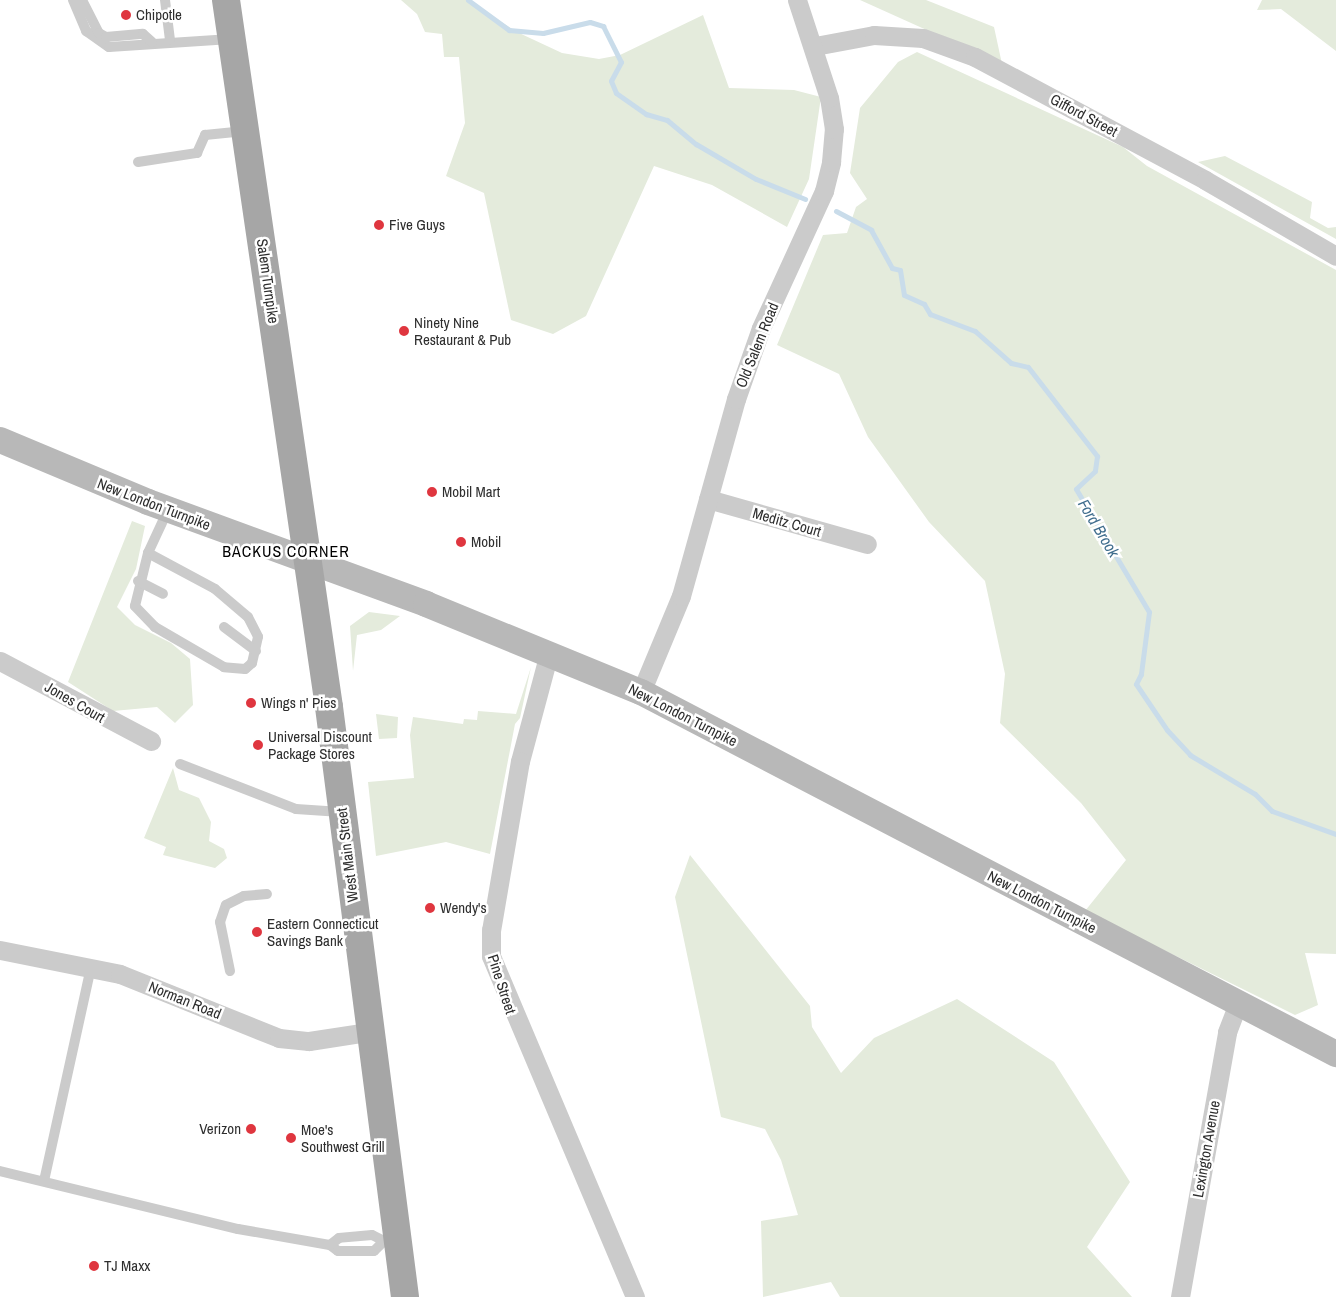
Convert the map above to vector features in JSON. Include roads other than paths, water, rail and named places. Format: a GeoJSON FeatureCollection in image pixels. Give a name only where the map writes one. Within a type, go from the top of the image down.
{"type":"FeatureCollection","features":[{"type":"Feature","properties":{"kind":"main road","name":"Salem Turnpike"},"geometry":{"type":"LineString","coordinates":[[226,0],[309,562]]}},
{"type":"Feature","properties":{"kind":"main road","name":"New London Turnpike"},"geometry":{"type":"LineString","coordinates":[[0,440],[168,510],[549,653],[641,692],[1336,1054]]}},
{"type":"Feature","properties":{"kind":"main road","name":"West Main Street"},"geometry":{"type":"LineString","coordinates":[[309,562],[342,812],[368,1032],[406,1297]]}},
{"type":"Feature","properties":{"kind":"street","name":"Old Salem Road"},"geometry":{"type":"LineString","coordinates":[[641,692],[681,596],[708,499],[761,328],[824,191],[834,129],[815,46],[797,0]]}},
{"type":"Feature","properties":{"kind":"street","name":"Gifford Street"},"geometry":{"type":"LineString","coordinates":[[815,46],[874,36],[924,38],[975,57],[1205,180],[1336,256]]}},
{"type":"Feature","properties":{"kind":"street","name":"Meditz Court"},"geometry":{"type":"LineString","coordinates":[[708,499],[867,544]]}},
{"type":"Feature","properties":{"kind":"street","name":"Pine Street"},"geometry":{"type":"LineString","coordinates":[[549,653],[520,761],[490,930],[491,956],[634,1297]]}},
{"type":"Feature","properties":{"kind":"street","name":"Jones Court"},"geometry":{"type":"LineString","coordinates":[[0,660],[151,741]]}},
{"type":"Feature","properties":{"kind":"street","name":"Norman Road"},"geometry":{"type":"LineString","coordinates":[[0,950],[91,967],[128,977],[280,1038],[309,1040],[368,1032]]}},
{"type":"Feature","properties":{"kind":"street","name":"Lexington Avenue"},"geometry":{"type":"LineString","coordinates":[[1180,1297],[1227,1032],[1238,1003]]}},
{"type":"Feature","properties":{"kind":"lane"},"geometry":{"type":"LineString","coordinates":[[74,0],[86,31],[96,42],[109,47],[170,40],[232,39]]}},
{"type":"Feature","properties":{"kind":"lane"},"geometry":{"type":"LineString","coordinates":[[82,0],[99,33],[106,37],[143,34],[152,42]]}},
{"type":"Feature","properties":{"kind":"lane"},"geometry":{"type":"LineString","coordinates":[[165,0],[170,40]]}},
{"type":"Feature","properties":{"kind":"lane"},"geometry":{"type":"LineString","coordinates":[[138,162],[197,153],[205,135],[246,130]]}},
{"type":"Feature","properties":{"kind":"lane"},"geometry":{"type":"LineString","coordinates":[[148,553],[215,589],[248,617],[258,637],[256,651],[245,669],[224,667],[155,627],[135,606],[138,581],[148,553],[168,510]]}},
{"type":"Feature","properties":{"kind":"lane"},"geometry":{"type":"LineString","coordinates":[[138,581],[163,594]]}},
{"type":"Feature","properties":{"kind":"lane"},"geometry":{"type":"LineString","coordinates":[[224,627],[256,651]]}},
{"type":"Feature","properties":{"kind":"lane"},"geometry":{"type":"LineString","coordinates":[[180,764],[296,809],[342,812]]}},
{"type":"Feature","properties":{"kind":"lane"},"geometry":{"type":"LineString","coordinates":[[230,971],[220,922],[226,906],[244,896],[267,894]]}},
{"type":"Feature","properties":{"kind":"lane"},"geometry":{"type":"LineString","coordinates":[[44,1181],[91,967]]}},
{"type":"Feature","properties":{"kind":"lane"},"geometry":{"type":"LineString","coordinates":[[0,1170],[238,1229],[330,1245]]}},
{"type":"Feature","properties":{"kind":"waterway"},"geometry":{"type":"LineString","coordinates":[[468,0],[509,30],[543,33],[590,22],[603,26],[621,62],[611,81],[616,93],[646,114],[667,120],[696,144],[756,179],[805,199]]}},
{"type":"Feature","properties":{"kind":"waterway","name":"Ford Brook"},"geometry":{"type":"LineString","coordinates":[[836,211],[871,230],[892,268],[900,270],[904,295],[924,304],[930,314],[975,331],[1011,363],[1028,367],[1097,456],[1095,471],[1076,489],[1149,612],[1141,674],[1136,684],[1167,730],[1190,755],[1255,794],[1272,811],[1336,834]]}},
{"type":"Feature","properties":{"kind":"place","name":"Chipotle"},"geometry":{"type":"Point","coordinates":[126,15]}},
{"type":"Feature","properties":{"kind":"place","name":"Five Guys"},"geometry":{"type":"Point","coordinates":[379,225]}},
{"type":"Feature","properties":{"kind":"place","name":"Ninety Nine Restaurant & Pub"},"geometry":{"type":"Point","coordinates":[404,331]}},
{"type":"Feature","properties":{"kind":"place","name":"Mobil Mart"},"geometry":{"type":"Point","coordinates":[432,492]}},
{"type":"Feature","properties":{"kind":"place","name":"Mobil"},"geometry":{"type":"Point","coordinates":[461,542]}},
{"type":"Feature","properties":{"kind":"place","name":"Wings n' Pies"},"geometry":{"type":"Point","coordinates":[251,703]}},
{"type":"Feature","properties":{"kind":"place","name":"Universal Discount Package Stores"},"geometry":{"type":"Point","coordinates":[258,745]}},
{"type":"Feature","properties":{"kind":"place","name":"Wendy's"},"geometry":{"type":"Point","coordinates":[430,908]}},
{"type":"Feature","properties":{"kind":"place","name":"Eastern Connecticut Savings Bank"},"geometry":{"type":"Point","coordinates":[257,932]}},
{"type":"Feature","properties":{"kind":"place","name":"Verizon"},"geometry":{"type":"Point","coordinates":[251,1129]}},
{"type":"Feature","properties":{"kind":"place","name":"Moe's Southwest Grill"},"geometry":{"type":"Point","coordinates":[291,1138]}},
{"type":"Feature","properties":{"kind":"place","name":"TJ Maxx"},"geometry":{"type":"Point","coordinates":[94,1266]}},
{"type":"Feature","properties":{"kind":"district","name":"BACKUS CORNER"},"geometry":{"type":"Point","coordinates":[286,551]}}]}
